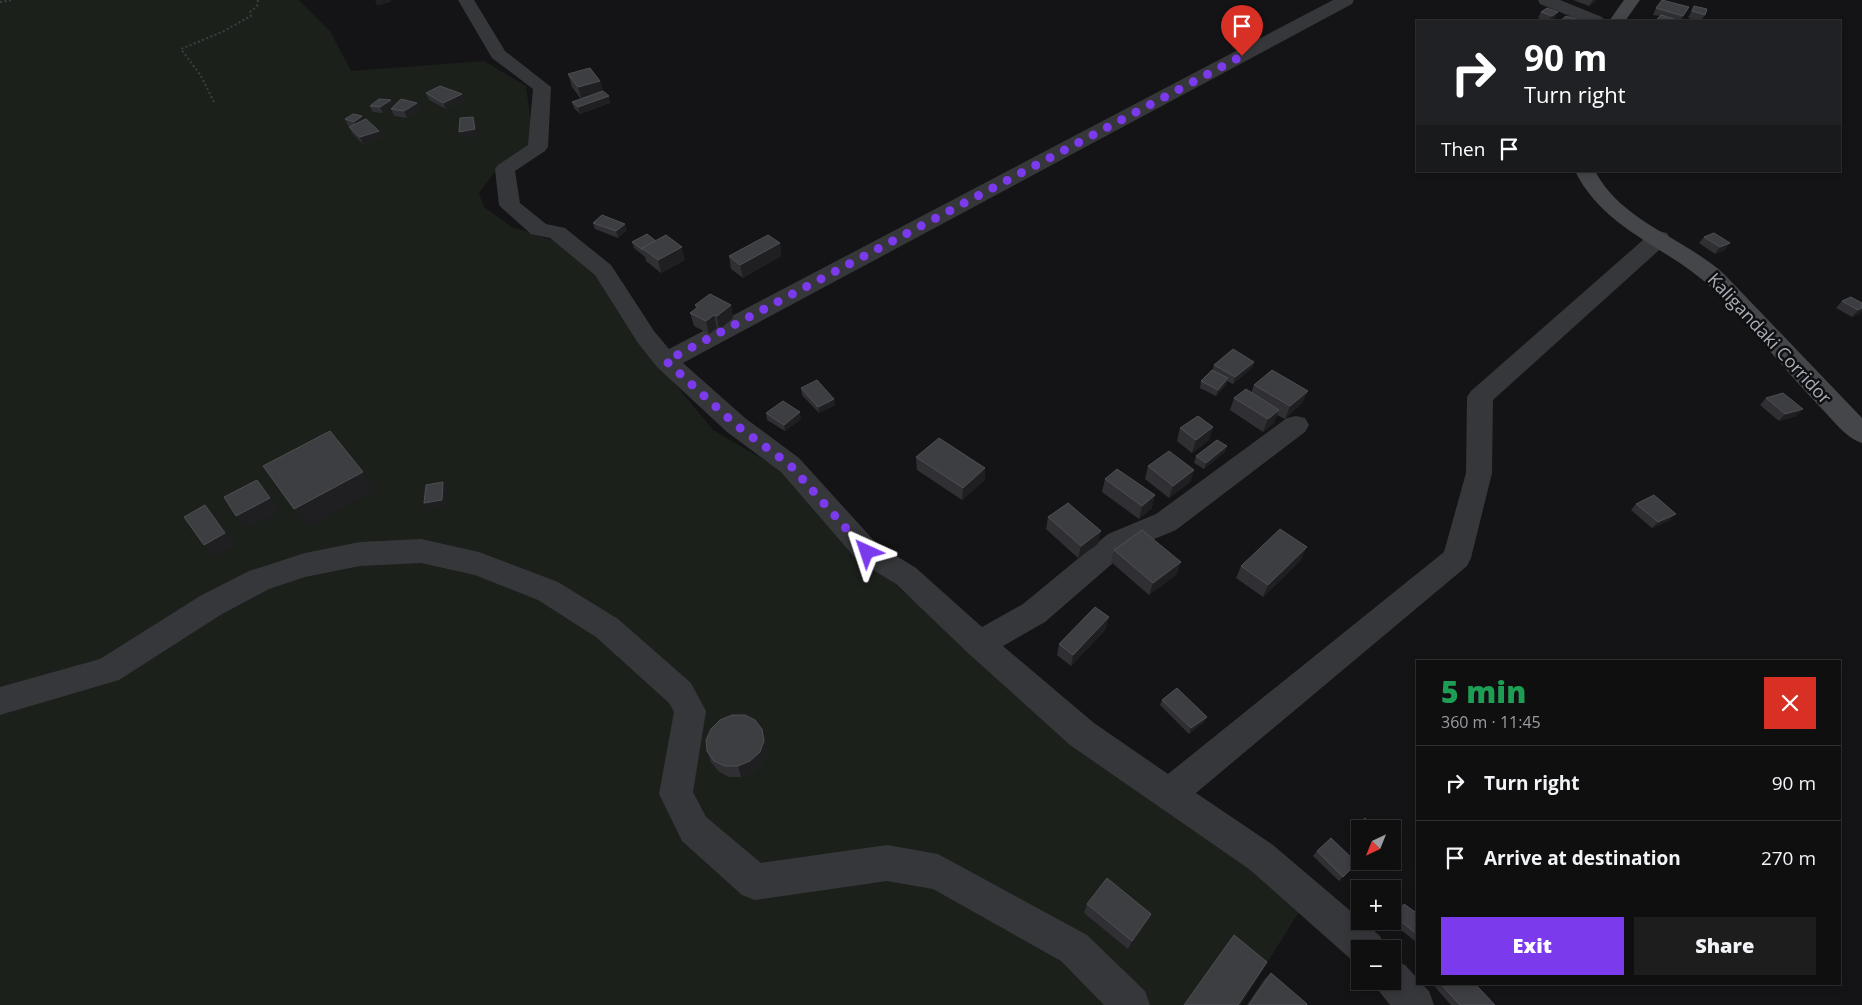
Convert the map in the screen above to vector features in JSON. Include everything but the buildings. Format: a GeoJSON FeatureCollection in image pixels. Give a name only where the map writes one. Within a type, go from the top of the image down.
{"type":"FeatureCollection","features":[{"type":"Feature","properties":{"kind":"main road"},"geometry":{"type":"LineString","coordinates":[[1618,20],[1632,0]]}},
{"type":"Feature","properties":{"kind":"main road","name":"Kaligandaki Corridor"},"geometry":{"type":"LineString","coordinates":[[1585,172],[1590,185],[1604,200],[1628,220],[1659,238],[1706,270],[1734,297],[1820,393],[1862,433]]}},
{"type":"Feature","properties":{"kind":"street"},"geometry":{"type":"LineString","coordinates":[[466,0],[498,54],[542,87],[538,147],[504,169],[510,205],[539,229],[557,233],[603,270],[646,337],[666,361],[736,425],[790,465],[867,552],[906,576],[979,644],[1082,734],[1261,857],[1357,940]]}},
{"type":"Feature","properties":{"kind":"street"},"geometry":{"type":"LineString","coordinates":[[666,361],[1346,0]]}},
{"type":"Feature","properties":{"kind":"street"},"geometry":{"type":"LineString","coordinates":[[1546,0],[1594,20]]}},
{"type":"Feature","properties":{"kind":"street"},"geometry":{"type":"LineString","coordinates":[[1169,794],[1457,558],[1479,473],[1480,397],[1659,238]]}},
{"type":"Feature","properties":{"kind":"street"},"geometry":{"type":"LineString","coordinates":[[979,644],[1034,613],[1118,542],[1166,522],[1296,425]]}},
{"type":"Feature","properties":{"kind":"street"},"geometry":{"type":"LineString","coordinates":[[0,701],[108,670],[219,601],[259,580],[305,566],[360,554],[421,551],[479,564],[548,591],[607,628],[680,693],[690,711],[676,794],[694,829],[755,882],[887,863],[938,872],[1074,948],[1131,1005]]}},
{"type":"Feature","properties":{"kind":"street"},"geometry":{"type":"LineString","coordinates":[[1401,989],[1415,1005]]}},
{"type":"Feature","properties":{"kind":"path"},"geometry":{"type":"LineString","coordinates":[[0,2],[13,0]]}},
{"type":"Feature","properties":{"kind":"path"},"geometry":{"type":"LineString","coordinates":[[214,102],[196,68],[181,49],[222,32],[251,16],[250,12],[257,6],[258,0]]}},
{"type":"Feature","properties":{"kind":"shaded area"},"geometry":{"type":"Polygon","coordinates":[[[0,0],[299,0],[330,31],[351,71],[484,61],[526,86],[534,144],[494,173],[479,193],[484,207],[512,227],[558,242],[595,274],[636,336],[713,430],[783,471],[890,580],[1074,742],[1315,886],[1241,1005],[0,1005],[0,0]]]}},
{"type":"Feature","properties":{"kind":"route"},"geometry":{"type":"LineString","coordinates":[[867,552],[790,465],[736,425],[666,361],[1242,56]]}}]}
